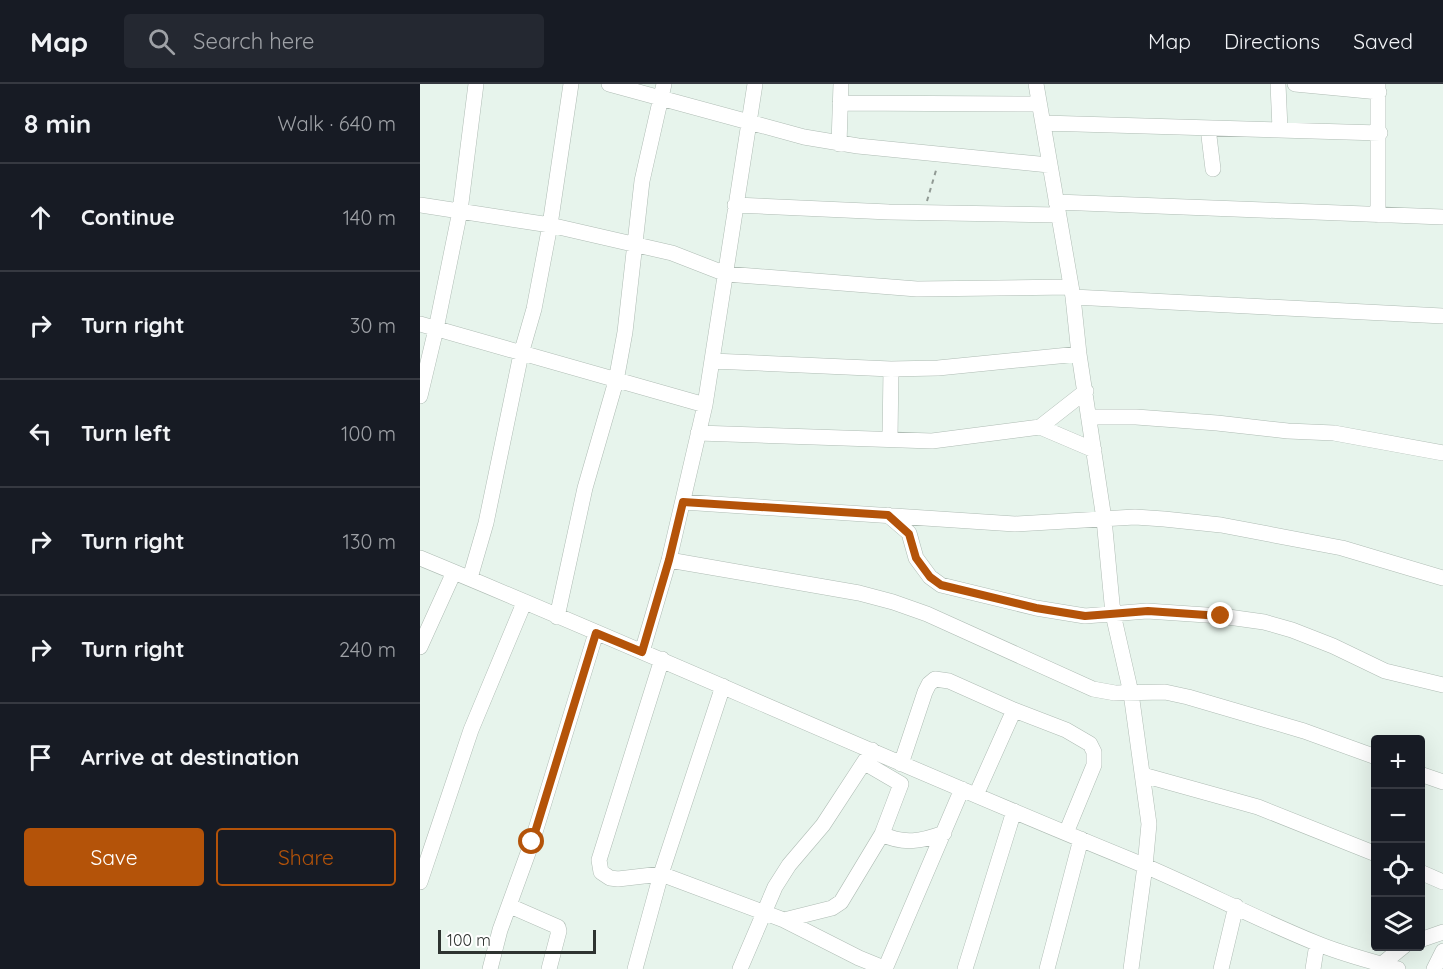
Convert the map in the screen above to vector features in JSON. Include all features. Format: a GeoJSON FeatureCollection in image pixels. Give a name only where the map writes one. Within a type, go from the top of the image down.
{"type":"FeatureCollection","features":[{"type":"Feature","properties":{"kind":"street"},"geometry":{"type":"LineString","coordinates":[[420,396],[460,211],[476,84]]}},
{"type":"Feature","properties":{"kind":"street"},"geometry":{"type":"LineString","coordinates":[[470,578],[486,523],[521,354],[534,309],[550,225],[571,84]]}},
{"type":"Feature","properties":{"kind":"street"},"geometry":{"type":"LineString","coordinates":[[609,84],[662,91],[748,123],[804,138],[839,144],[1049,165]]}},
{"type":"Feature","properties":{"kind":"street"},"geometry":{"type":"LineString","coordinates":[[642,652],[669,560],[705,405],[755,84]]}},
{"type":"Feature","properties":{"kind":"street"},"geometry":{"type":"LineString","coordinates":[[839,144],[841,84]]}},
{"type":"Feature","properties":{"kind":"street"},"geometry":{"type":"LineString","coordinates":[[1036,84],[1072,292],[1104,519],[1113,614],[1131,693],[1149,824],[1131,969]]}},
{"type":"Feature","properties":{"kind":"street"},"geometry":{"type":"LineString","coordinates":[[1278,84],[1280,129]]}},
{"type":"Feature","properties":{"kind":"street"},"geometry":{"type":"LineString","coordinates":[[1295,84],[1378,88],[1380,133],[1378,215]]}},
{"type":"Feature","properties":{"kind":"street"},"geometry":{"type":"LineString","coordinates":[[557,617],[585,488],[616,381],[625,332],[633,244],[642,181],[662,91]]}},
{"type":"Feature","properties":{"kind":"street"},"geometry":{"type":"LineString","coordinates":[[840,103],[1040,104]]}},
{"type":"Feature","properties":{"kind":"street"},"geometry":{"type":"LineString","coordinates":[[1043,123],[1380,133]]}},
{"type":"Feature","properties":{"kind":"street"},"geometry":{"type":"LineString","coordinates":[[1208,128],[1213,169]]}},
{"type":"Feature","properties":{"kind":"street"},"geometry":{"type":"LineString","coordinates":[[420,205],[550,225],[672,253],[726,274],[917,289],[1072,292],[1443,316]]}},
{"type":"Feature","properties":{"kind":"street"},"geometry":{"type":"LineString","coordinates":[[735,205],[924,213],[1057,209],[1443,217]]}},
{"type":"Feature","properties":{"kind":"street"},"geometry":{"type":"LineString","coordinates":[[420,324],[705,405]]}},
{"type":"Feature","properties":{"kind":"street"},"geometry":{"type":"LineString","coordinates":[[712,360],[891,369],[938,368],[1079,354]]}},
{"type":"Feature","properties":{"kind":"street"},"geometry":{"type":"LineString","coordinates":[[891,369],[891,438]]}},
{"type":"Feature","properties":{"kind":"street"},"geometry":{"type":"LineString","coordinates":[[698,433],[932,441],[953,439],[1040,427],[1086,391]]}},
{"type":"Feature","properties":{"kind":"street"},"geometry":{"type":"LineString","coordinates":[[1090,417],[1136,417],[1343,434],[1443,453]]}},
{"type":"Feature","properties":{"kind":"street"},"geometry":{"type":"LineString","coordinates":[[1040,427],[1094,450]]}},
{"type":"Feature","properties":{"kind":"street"},"geometry":{"type":"LineString","coordinates":[[683,502],[1015,524],[1104,519],[1164,519],[1221,525],[1342,548],[1443,578]]}},
{"type":"Feature","properties":{"kind":"street"},"geometry":{"type":"LineString","coordinates":[[888,515],[909,534],[916,558],[930,577],[941,585],[1045,610],[1085,616],[1148,611],[1264,622],[1334,646],[1385,671],[1443,685]]}},
{"type":"Feature","properties":{"kind":"street"},"geometry":{"type":"LineString","coordinates":[[420,558],[723,686],[868,757],[901,784],[882,834],[841,902],[832,908],[784,920]]}},
{"type":"Feature","properties":{"kind":"street"},"geometry":{"type":"LineString","coordinates":[[669,560],[860,593],[893,602],[927,614],[1093,689],[1115,693],[1165,692],[1188,697],[1304,731],[1371,755]]}},
{"type":"Feature","properties":{"kind":"street"},"geometry":{"type":"LineString","coordinates":[[420,647],[454,572]]}},
{"type":"Feature","properties":{"kind":"street"},"geometry":{"type":"LineString","coordinates":[[420,882],[471,730],[525,603]]}},
{"type":"Feature","properties":{"kind":"street"},"geometry":{"type":"LineString","coordinates":[[489,969],[500,930],[532,842],[596,633]]}},
{"type":"Feature","properties":{"kind":"street"},"geometry":{"type":"LineString","coordinates":[[662,659],[599,860],[601,872],[610,878],[618,879],[661,874],[784,920],[886,969],[944,833],[1014,710]]}},
{"type":"Feature","properties":{"kind":"street"},"geometry":{"type":"LineString","coordinates":[[901,764],[929,684],[935,679],[949,681],[1066,730],[1087,741],[1093,748],[1095,760],[1092,772],[1066,833]]}},
{"type":"Feature","properties":{"kind":"street"},"geometry":{"type":"LineString","coordinates":[[635,969],[661,874],[723,686]]}},
{"type":"Feature","properties":{"kind":"street"},"geometry":{"type":"LineString","coordinates":[[868,757],[901,764],[969,792],[1145,866],[1317,944],[1382,967],[1398,969]]}},
{"type":"Feature","properties":{"kind":"street"},"geometry":{"type":"LineString","coordinates":[[740,969],[774,887],[789,865],[823,825],[868,757]]}},
{"type":"Feature","properties":{"kind":"street"},"geometry":{"type":"LineString","coordinates":[[1143,775],[1258,807],[1371,852]]}},
{"type":"Feature","properties":{"kind":"street"},"geometry":{"type":"LineString","coordinates":[[1425,776],[1443,782]]}},
{"type":"Feature","properties":{"kind":"street"},"geometry":{"type":"LineString","coordinates":[[965,969],[1014,812]]}},
{"type":"Feature","properties":{"kind":"street"},"geometry":{"type":"LineString","coordinates":[[882,834],[904,842],[929,839],[944,833]]}},
{"type":"Feature","properties":{"kind":"street"},"geometry":{"type":"LineString","coordinates":[[1047,969],[1080,840]]}},
{"type":"Feature","properties":{"kind":"street"},"geometry":{"type":"LineString","coordinates":[[1425,874],[1443,882]]}},
{"type":"Feature","properties":{"kind":"street"},"geometry":{"type":"LineString","coordinates":[[510,906],[558,927],[549,969]]}},
{"type":"Feature","properties":{"kind":"street"},"geometry":{"type":"LineString","coordinates":[[1221,969],[1236,906]]}},
{"type":"Feature","properties":{"kind":"street"},"geometry":{"type":"LineString","coordinates":[[1425,938],[1443,932]]}},
{"type":"Feature","properties":{"kind":"street"},"geometry":{"type":"LineString","coordinates":[[1313,969],[1317,944]]}},
{"type":"Feature","properties":{"kind":"street"},"geometry":{"type":"LineString","coordinates":[[1382,967],[1399,951]]}},
{"type":"Feature","properties":{"kind":"street"},"geometry":{"type":"LineString","coordinates":[[1434,969],[1443,951]]}},
{"type":"Feature","properties":{"kind":"path"},"geometry":{"type":"LineString","coordinates":[[924,213],[941,154]]}},
{"type":"Feature","properties":{"kind":"route"},"geometry":{"type":"LineString","coordinates":[[532,842],[596,633],[642,652],[683,502],[888,515],[909,534],[916,558],[930,577],[941,585],[1036,608],[1085,616],[1148,611],[1221,616]]}}]}
